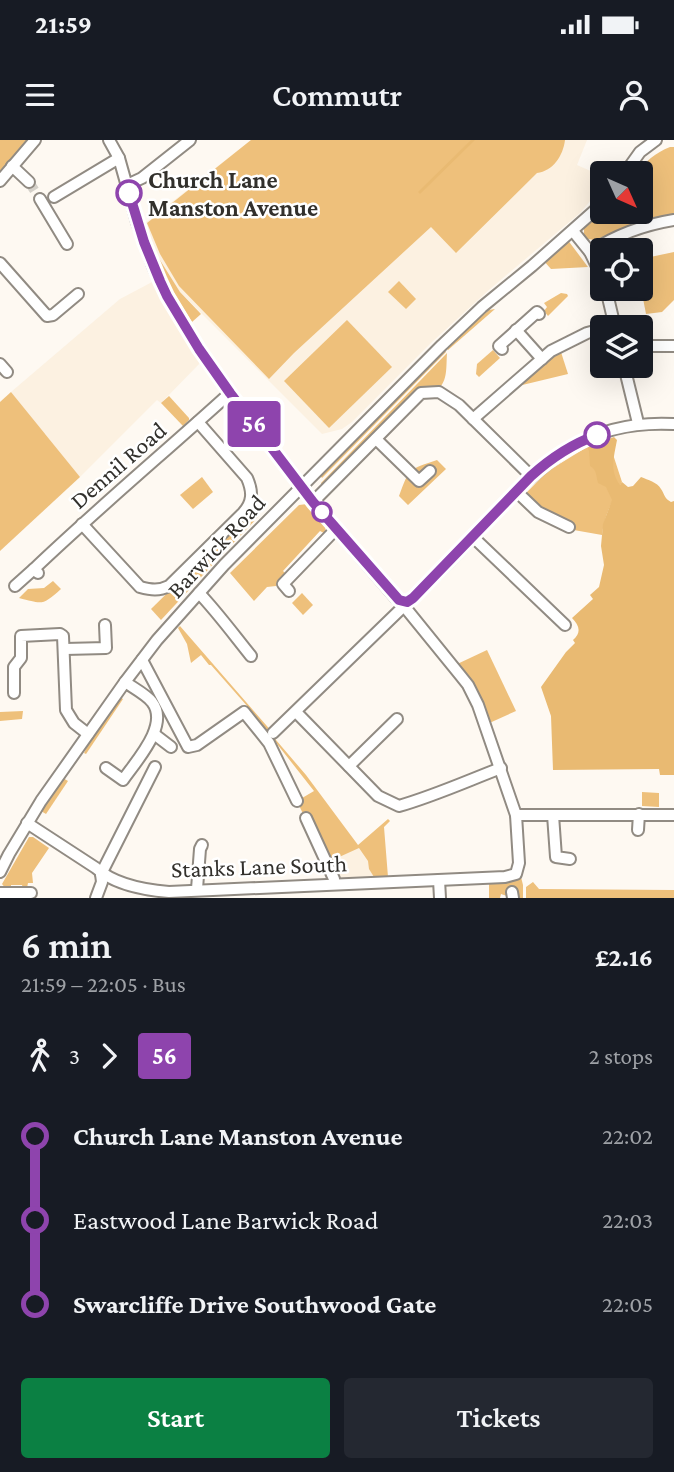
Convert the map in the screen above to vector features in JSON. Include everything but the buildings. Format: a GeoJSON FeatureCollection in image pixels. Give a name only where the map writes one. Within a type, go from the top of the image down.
{"type":"FeatureCollection","features":[{"type":"Feature","properties":{"kind":"street"},"geometry":{"type":"LineString","coordinates":[[0,181],[35,140]]}},
{"type":"Feature","properties":{"kind":"street"},"geometry":{"type":"LineString","coordinates":[[109,140],[119,158],[144,242],[167,296],[230,393],[313,502],[403,604],[468,685],[478,705],[516,815],[674,815]]}},
{"type":"Feature","properties":{"kind":"street"},"geometry":{"type":"LineString","coordinates":[[127,185],[142,178],[190,140]]}},
{"type":"Feature","properties":{"kind":"street"},"geometry":{"type":"LineString","coordinates":[[634,160],[636,140]]}},
{"type":"Feature","properties":{"kind":"street"},"geometry":{"type":"LineString","coordinates":[[634,160],[656,140]]}},
{"type":"Feature","properties":{"kind":"street"},"geometry":{"type":"LineString","coordinates":[[54,197],[119,158]]}},
{"type":"Feature","properties":{"kind":"street"},"geometry":{"type":"LineString","coordinates":[[12,166],[29,182]]}},
{"type":"Feature","properties":{"kind":"street"},"geometry":{"type":"LineString","coordinates":[[40,200],[67,244]]}},
{"type":"Feature","properties":{"kind":"street","name":"Barwick Road"},"geometry":{"type":"LineString","coordinates":[[0,872],[41,801],[125,682],[157,640],[224,565],[442,345],[482,307],[590,215]]}},
{"type":"Feature","properties":{"kind":"street"},"geometry":{"type":"LineString","coordinates":[[613,238],[650,224],[674,220]]}},
{"type":"Feature","properties":{"kind":"street"},"geometry":{"type":"LineString","coordinates":[[572,231],[590,252]]}},
{"type":"Feature","properties":{"kind":"street"},"geometry":{"type":"LineString","coordinates":[[0,263],[47,316],[53,315],[78,294]]}},
{"type":"Feature","properties":{"kind":"street"},"geometry":{"type":"LineString","coordinates":[[502,349],[499,346],[537,312],[539,314]]}},
{"type":"Feature","properties":{"kind":"street"},"geometry":{"type":"LineString","coordinates":[[516,330],[542,359]]}},
{"type":"Feature","properties":{"kind":"street"},"geometry":{"type":"LineString","coordinates":[[472,419],[551,351],[590,332]]}},
{"type":"Feature","properties":{"kind":"street"},"geometry":{"type":"LineString","coordinates":[[653,346],[674,346]]}},
{"type":"Feature","properties":{"kind":"street"},"geometry":{"type":"LineString","coordinates":[[627,378],[638,424]]}},
{"type":"Feature","properties":{"kind":"street"},"geometry":{"type":"LineString","coordinates":[[313,502],[421,393],[439,392],[459,405],[531,476]]}},
{"type":"Feature","properties":{"kind":"street","name":"Dennil Road"},"geometry":{"type":"LineString","coordinates":[[15,586],[36,571],[82,524],[230,393]]}},
{"type":"Feature","properties":{"kind":"street"},"geometry":{"type":"LineString","coordinates":[[82,524],[140,587],[162,590],[169,586],[243,513],[252,497],[247,478],[198,422]]}},
{"type":"Feature","properties":{"kind":"street"},"geometry":{"type":"LineString","coordinates":[[274,733],[403,604],[413,598],[531,476],[565,450],[601,433],[638,424],[674,424]]}},
{"type":"Feature","properties":{"kind":"street"},"geometry":{"type":"LineString","coordinates":[[376,439],[419,481],[430,471]]}},
{"type":"Feature","properties":{"kind":"street"},"geometry":{"type":"LineString","coordinates":[[516,491],[538,512],[569,527]]}},
{"type":"Feature","properties":{"kind":"street"},"geometry":{"type":"LineString","coordinates":[[289,591],[283,584],[336,529]]}},
{"type":"Feature","properties":{"kind":"street"},"geometry":{"type":"LineString","coordinates":[[473,537],[565,625]]}},
{"type":"Feature","properties":{"kind":"street"},"geometry":{"type":"LineString","coordinates":[[200,593],[251,656]]}},
{"type":"Feature","properties":{"kind":"street"},"geometry":{"type":"LineString","coordinates":[[65,649],[106,648],[105,625]]}},
{"type":"Feature","properties":{"kind":"street"},"geometry":{"type":"LineString","coordinates":[[15,693],[14,667],[21,658],[21,636],[60,634],[63,636],[65,649],[66,710],[74,723],[88,734]]}},
{"type":"Feature","properties":{"kind":"street"},"geometry":{"type":"LineString","coordinates":[[142,660],[188,747],[197,745],[244,712],[269,743],[297,801]]}},
{"type":"Feature","properties":{"kind":"street"},"geometry":{"type":"LineString","coordinates":[[124,780],[154,734],[159,719],[153,702],[125,682]]}},
{"type":"Feature","properties":{"kind":"street"},"geometry":{"type":"LineString","coordinates":[[296,712],[378,796],[399,806],[501,768]]}},
{"type":"Feature","properties":{"kind":"street"},"geometry":{"type":"LineString","coordinates":[[349,766],[397,719]]}},
{"type":"Feature","properties":{"kind":"street"},"geometry":{"type":"LineString","coordinates":[[154,734],[172,747]]}},
{"type":"Feature","properties":{"kind":"street"},"geometry":{"type":"LineString","coordinates":[[96,898],[102,874],[155,767]]}},
{"type":"Feature","properties":{"kind":"street"},"geometry":{"type":"LineString","coordinates":[[106,768],[134,788]]}},
{"type":"Feature","properties":{"kind":"street"},"geometry":{"type":"LineString","coordinates":[[639,814],[639,830]]}},
{"type":"Feature","properties":{"kind":"street","name":"Stanks Lane South"},"geometry":{"type":"LineString","coordinates":[[27,823],[102,874],[135,887],[169,892],[291,892],[334,884],[512,876],[516,874],[519,863],[516,815]]}},
{"type":"Feature","properties":{"kind":"street"},"geometry":{"type":"LineString","coordinates":[[553,815],[556,857],[570,859]]}},
{"type":"Feature","properties":{"kind":"street"},"geometry":{"type":"LineString","coordinates":[[306,818],[334,884]]}},
{"type":"Feature","properties":{"kind":"street"},"geometry":{"type":"LineString","coordinates":[[197,890],[202,845]]}},
{"type":"Feature","properties":{"kind":"street"},"geometry":{"type":"LineString","coordinates":[[439,880],[440,898]]}},
{"type":"Feature","properties":{"kind":"street"},"geometry":{"type":"LineString","coordinates":[[0,893],[31,892]]}},
{"type":"Feature","properties":{"kind":"shaded area"},"geometry":{"type":"Polygon","coordinates":[[[0,140],[30,140],[0,175],[0,140]]]}},
{"type":"Feature","properties":{"kind":"shaded area"},"geometry":{"type":"Polygon","coordinates":[[[251,140],[587,140],[577,165],[590,171],[590,201],[580,213],[432,342],[352,422],[342,429],[322,434],[180,292],[155,251],[145,223],[251,140]]]}},
{"type":"Feature","properties":{"kind":"shaded area"},"geometry":{"type":"Polygon","coordinates":[[[251,140],[565,140],[562,152],[552,166],[537,173],[456,253],[431,227],[269,379],[179,286],[160,254],[147,223],[251,140]]]}},
{"type":"Feature","properties":{"kind":"shaded area"},"geometry":{"type":"Polygon","coordinates":[[[471,140],[475,140],[420,194],[418,192],[471,140]]]}},
{"type":"Feature","properties":{"kind":"shaded area"},"geometry":{"type":"Polygon","coordinates":[[[674,147],[674,218],[653,222],[653,161],[648,161],[660,152],[674,147]]]}},
{"type":"Feature","properties":{"kind":"shaded area"},"geometry":{"type":"Polygon","coordinates":[[[590,223],[638,224],[590,239],[584,234],[584,228],[590,223]]]}},
{"type":"Feature","properties":{"kind":"shaded area"},"geometry":{"type":"Polygon","coordinates":[[[567,239],[588,267],[551,269],[543,260],[567,239]]]}},
{"type":"Feature","properties":{"kind":"shaded area"},"geometry":{"type":"Polygon","coordinates":[[[155,252],[180,292],[201,314],[192,322],[169,285],[155,252]]]}},
{"type":"Feature","properties":{"kind":"shaded area"},"geometry":{"type":"Polygon","coordinates":[[[674,252],[674,300],[662,312],[646,314],[644,301],[653,301],[653,256],[674,252]]]}},
{"type":"Feature","properties":{"kind":"shaded area"},"geometry":{"type":"Polygon","coordinates":[[[154,281],[200,363],[161,403],[157,400],[80,477],[11,392],[120,299],[154,281]]]}},
{"type":"Feature","properties":{"kind":"shaded area"},"geometry":{"type":"Polygon","coordinates":[[[399,281],[416,299],[406,309],[388,292],[399,281]]]}},
{"type":"Feature","properties":{"kind":"shaded area"},"geometry":{"type":"Polygon","coordinates":[[[561,293],[568,296],[548,316],[544,311],[547,307],[544,303],[561,293]]]}},
{"type":"Feature","properties":{"kind":"shaded area"},"geometry":{"type":"Polygon","coordinates":[[[495,309],[448,350],[445,347],[489,310],[495,309]]]}},
{"type":"Feature","properties":{"kind":"shaded area"},"geometry":{"type":"Polygon","coordinates":[[[347,320],[392,367],[329,428],[284,381],[347,320]]]}},
{"type":"Feature","properties":{"kind":"shaded area"},"geometry":{"type":"Polygon","coordinates":[[[444,349],[446,352],[322,478],[320,475],[444,349]]]}},
{"type":"Feature","properties":{"kind":"shaded area"},"geometry":{"type":"Polygon","coordinates":[[[560,349],[568,374],[514,387],[560,349]]]}},
{"type":"Feature","properties":{"kind":"shaded area"},"geometry":{"type":"Polygon","coordinates":[[[493,350],[500,358],[479,377],[476,374],[477,364],[493,350]]]}},
{"type":"Feature","properties":{"kind":"shaded area"},"geometry":{"type":"Polygon","coordinates":[[[447,353],[446,373],[441,386],[438,389],[429,388],[323,488],[321,483],[447,353]]]}},
{"type":"Feature","properties":{"kind":"shaded area"},"geometry":{"type":"Polygon","coordinates":[[[11,392],[80,477],[0,551],[0,402],[11,392]]]}},
{"type":"Feature","properties":{"kind":"shaded area"},"geometry":{"type":"Polygon","coordinates":[[[169,396],[189,418],[183,426],[161,403],[169,396]]]}},
{"type":"Feature","properties":{"kind":"shaded area"},"geometry":{"type":"Polygon","coordinates":[[[614,437],[617,440],[613,469],[620,485],[622,482],[628,487],[633,486],[641,477],[657,485],[667,499],[674,501],[674,775],[660,775],[659,769],[553,770],[551,716],[541,687],[575,643],[573,640],[578,629],[572,618],[593,599],[590,595],[599,587],[604,565],[601,546],[603,524],[612,500],[606,487],[598,483],[595,471],[590,466],[587,447],[614,437]]]}},
{"type":"Feature","properties":{"kind":"shaded area"},"geometry":{"type":"Polygon","coordinates":[[[608,439],[622,482],[607,514],[602,535],[568,529],[525,494],[548,471],[587,447],[608,439]]]}},
{"type":"Feature","properties":{"kind":"shaded area"},"geometry":{"type":"Polygon","coordinates":[[[437,460],[446,469],[408,505],[399,496],[408,475],[415,468],[437,460]]]}},
{"type":"Feature","properties":{"kind":"shaded area"},"geometry":{"type":"Polygon","coordinates":[[[202,477],[213,492],[193,509],[180,495],[202,477]]]}},
{"type":"Feature","properties":{"kind":"shaded area"},"geometry":{"type":"Polygon","coordinates":[[[307,504],[325,523],[326,534],[320,531],[283,571],[287,575],[276,586],[267,587],[254,601],[230,573],[299,505],[307,504]]]}},
{"type":"Feature","properties":{"kind":"shaded area"},"geometry":{"type":"Polygon","coordinates":[[[253,509],[259,516],[219,558],[215,553],[215,546],[253,509]]]}},
{"type":"Feature","properties":{"kind":"shaded area"},"geometry":{"type":"Polygon","coordinates":[[[213,555],[217,560],[161,620],[151,609],[205,556],[213,555]]]}},
{"type":"Feature","properties":{"kind":"shaded area"},"geometry":{"type":"Polygon","coordinates":[[[53,581],[61,589],[46,601],[19,598],[28,589],[44,588],[53,581]]]}},
{"type":"Feature","properties":{"kind":"shaded area"},"geometry":{"type":"Polygon","coordinates":[[[302,593],[313,605],[303,615],[292,603],[302,593]]]}},
{"type":"Feature","properties":{"kind":"shaded area"},"geometry":{"type":"Polygon","coordinates":[[[180,626],[273,733],[358,845],[388,819],[390,821],[384,827],[388,877],[374,877],[359,848],[326,863],[297,801],[314,791],[211,665],[201,655],[191,663],[187,644],[178,628],[180,626]]]}},
{"type":"Feature","properties":{"kind":"shaded area"},"geometry":{"type":"Polygon","coordinates":[[[487,650],[516,711],[485,725],[453,666],[487,650]]]}},
{"type":"Feature","properties":{"kind":"shaded area"},"geometry":{"type":"Polygon","coordinates":[[[119,697],[123,699],[86,754],[84,753],[92,736],[119,697]]]}},
{"type":"Feature","properties":{"kind":"shaded area"},"geometry":{"type":"Polygon","coordinates":[[[23,711],[22,719],[0,721],[0,712],[23,711]]]}},
{"type":"Feature","properties":{"kind":"shaded area"},"geometry":{"type":"Polygon","coordinates":[[[63,778],[68,781],[46,814],[41,811],[63,778]]]}},
{"type":"Feature","properties":{"kind":"shaded area"},"geometry":{"type":"Polygon","coordinates":[[[642,792],[659,793],[659,807],[642,806],[642,792]]]}},
{"type":"Feature","properties":{"kind":"shaded area"},"geometry":{"type":"Polygon","coordinates":[[[351,836],[382,877],[334,879],[321,853],[351,836]]]}},
{"type":"Feature","properties":{"kind":"shaded area"},"geometry":{"type":"Polygon","coordinates":[[[29,837],[49,848],[32,873],[33,883],[28,883],[24,891],[22,885],[11,885],[11,891],[7,890],[2,884],[29,837]]]}},
{"type":"Feature","properties":{"kind":"shaded area"},"geometry":{"type":"Polygon","coordinates":[[[519,869],[523,898],[501,894],[500,898],[489,898],[489,878],[519,869]]]}},
{"type":"Feature","properties":{"kind":"shaded area"},"geometry":{"type":"Polygon","coordinates":[[[533,882],[539,889],[674,890],[674,898],[526,898],[526,887],[533,882]]]}},
{"type":"Feature","properties":{"kind":"tunnel"},"geometry":{"type":"LineString","coordinates":[[29,182],[40,199]]}},
{"type":"Feature","properties":{"kind":"bus line","name":"56"},"geometry":{"type":"LineString","coordinates":[[129,193],[144,242],[160,281],[199,349],[313,502],[399,600],[407,602],[413,598],[545,464],[570,447],[597,435]]}},
{"type":"Feature","properties":{"kind":"place","name":"Church Lane Manston Avenue"},"geometry":{"type":"Point","coordinates":[129,193]}}]}
